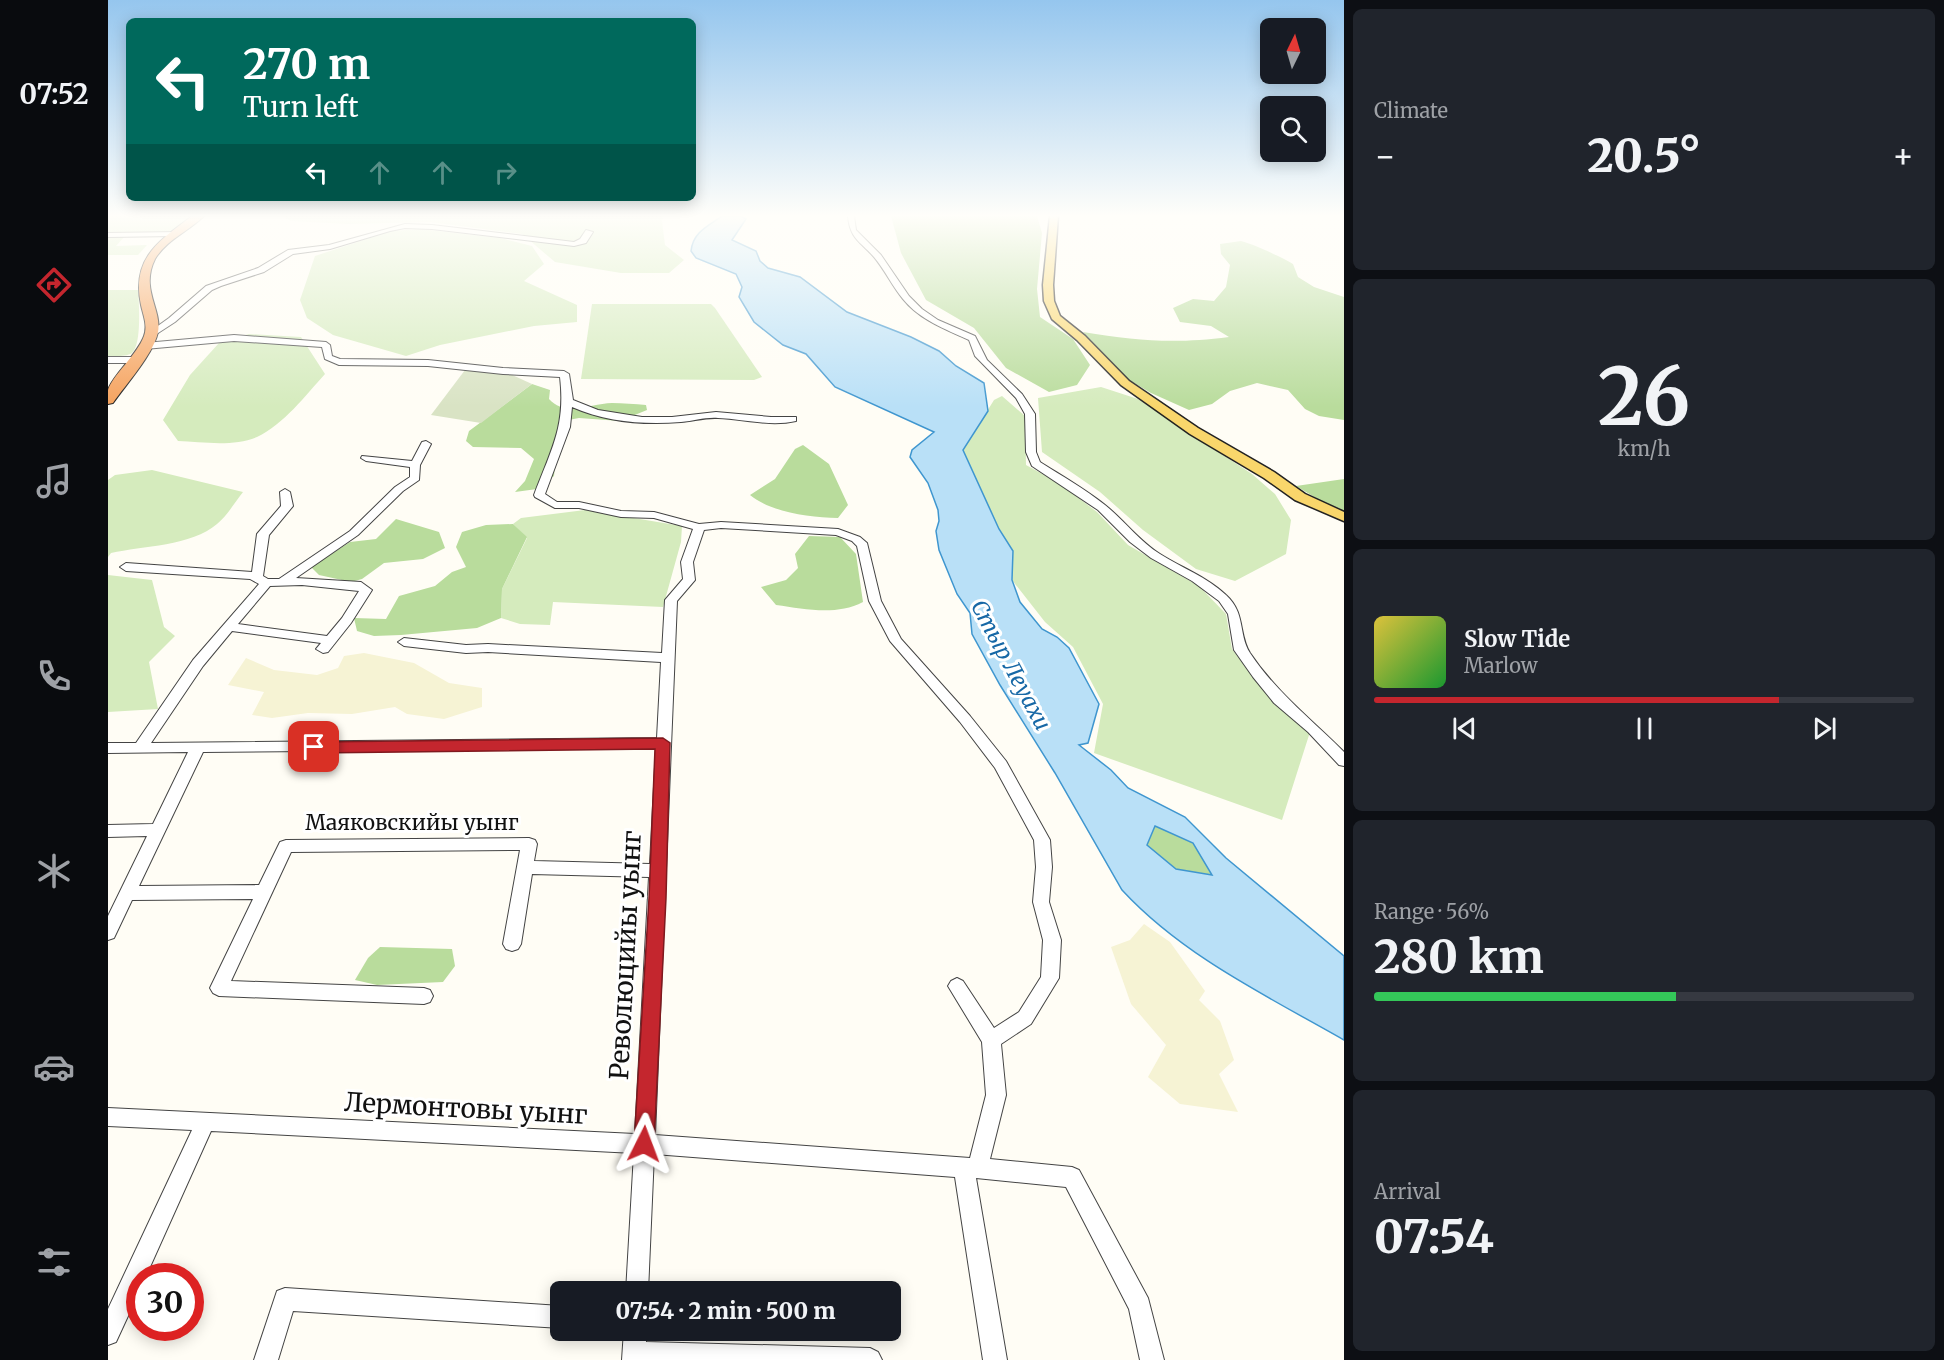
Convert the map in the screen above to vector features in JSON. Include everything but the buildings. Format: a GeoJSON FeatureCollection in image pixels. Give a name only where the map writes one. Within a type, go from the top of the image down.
{"type":"FeatureCollection","features":[{"type":"Feature","properties":{"kind":"highway"},"geometry":{"type":"LineString","coordinates":[[108,400],[152,333],[143,290],[144,279]]}},
{"type":"Feature","properties":{"kind":"main road"},"geometry":{"type":"LineString","coordinates":[[1048,279],[1049,301],[1056,317],[1081,338],[1125,383],[1194,431],[1269,475],[1300,498],[1344,517]]}},
{"type":"Feature","properties":{"kind":"street"},"geometry":{"type":"LineString","coordinates":[[152,333],[218,284],[232,279]]}},
{"type":"Feature","properties":{"kind":"street"},"geometry":{"type":"LineString","coordinates":[[894,279],[906,298],[925,316],[972,338],[977,353],[983,361],[1010,385],[1030,415],[1032,458],[1036,464],[1102,508],[1134,540],[1196,578],[1223,598],[1234,614],[1241,650],[1258,674],[1279,700],[1314,729],[1344,760]]}},
{"type":"Feature","properties":{"kind":"street"},"geometry":{"type":"LineString","coordinates":[[145,346],[234,338],[295,341],[326,345],[328,357],[339,362],[428,363],[503,371],[564,374],[568,402],[565,428],[539,495],[555,505],[579,505],[621,514],[654,515],[699,527],[721,525],[838,532],[856,539],[863,545],[875,600],[896,641],[965,719],[1001,765],[1042,840],[1044,867],[1041,902],[1052,940],[1050,978],[1025,1018],[991,1040]]}},
{"type":"Feature","properties":{"kind":"street"},"geometry":{"type":"LineString","coordinates":[[108,360],[135,360]]}},
{"type":"Feature","properties":{"kind":"street"},"geometry":{"type":"LineString","coordinates":[[568,402],[587,412],[652,419],[687,419],[705,415],[775,422],[793,419]]}},
{"type":"Feature","properties":{"kind":"street"},"geometry":{"type":"LineString","coordinates":[[281,582],[354,533],[399,489],[416,478],[415,465],[426,444]]}},
{"type":"Feature","properties":{"kind":"street"},"geometry":{"type":"LineString","coordinates":[[366,458],[415,465]]}},
{"type":"Feature","properties":{"kind":"street"},"geometry":{"type":"LineString","coordinates":[[140,748],[198,663],[228,627],[261,580],[259,570],[263,534],[287,506],[285,492]]}},
{"type":"Feature","properties":{"kind":"street","name":"Революцийы уынг"},"geometry":{"type":"LineString","coordinates":[[638,1281],[671,600],[689,580],[687,562],[699,527]]}},
{"type":"Feature","properties":{"kind":"street"},"geometry":{"type":"LineString","coordinates":[[126,567],[281,582],[302,581],[361,586],[366,590],[326,645],[228,627]]}},
{"type":"Feature","properties":{"kind":"street"},"geometry":{"type":"LineString","coordinates":[[404,642],[466,649],[488,648],[667,657]]}},
{"type":"Feature","properties":{"kind":"street"},"geometry":{"type":"LineString","coordinates":[[108,748],[197,749],[663,743]]}},
{"type":"Feature","properties":{"kind":"street"},"geometry":{"type":"LineString","coordinates":[[108,933],[197,749]]}},
{"type":"Feature","properties":{"kind":"street"},"geometry":{"type":"LineString","coordinates":[[108,831],[157,830]]}},
{"type":"Feature","properties":{"kind":"street","name":"Маяковскийы уынг"},"geometry":{"type":"LineString","coordinates":[[424,996],[219,988],[286,846],[530,843],[512,944]]}},
{"type":"Feature","properties":{"kind":"street"},"geometry":{"type":"LineString","coordinates":[[525,867],[659,871]]}},
{"type":"Feature","properties":{"kind":"street"},"geometry":{"type":"LineString","coordinates":[[127,892],[265,892]]}},
{"type":"Feature","properties":{"kind":"street"},"geometry":{"type":"LineString","coordinates":[[957,986],[991,1040],[996,1095],[971,1167],[995,1360]]}},
{"type":"Feature","properties":{"kind":"street","name":"Лермонтовы уынг"},"geometry":{"type":"LineString","coordinates":[[108,1117],[644,1144],[971,1167],[1072,1177],[1140,1306],[1152,1360]]}},
{"type":"Feature","properties":{"kind":"street"},"geometry":{"type":"LineString","coordinates":[[108,1334],[206,1121]]}},
{"type":"Feature","properties":{"kind":"street"},"geometry":{"type":"LineString","coordinates":[[266,1360],[285,1299],[550,1316]]}},
{"type":"Feature","properties":{"kind":"street"},"geometry":{"type":"LineString","coordinates":[[634,1348],[870,1360]]}},
{"type":"Feature","properties":{"kind":"shaded area"},"geometry":{"type":"Polygon","coordinates":[[[364,653],[414,663],[449,683],[482,688],[482,707],[444,719],[407,714],[395,707],[352,714],[308,713],[272,718],[252,715],[264,692],[228,685],[246,658],[274,670],[317,675],[338,668],[344,656],[364,653]]]}},
{"type":"Feature","properties":{"kind":"shaded area"},"geometry":{"type":"Polygon","coordinates":[[[1144,924],[1170,942],[1205,991],[1199,1000],[1220,1021],[1234,1060],[1219,1074],[1238,1112],[1180,1104],[1148,1077],[1166,1045],[1131,1004],[1111,947],[1130,940],[1144,924]]]}},
{"type":"Feature","properties":{"kind":"green space"},"geometry":{"type":"Polygon","coordinates":[[[307,279],[526,279],[524,281],[577,305],[577,322],[534,326],[440,345],[406,356],[333,335],[307,318],[300,300],[307,279]]]}},
{"type":"Feature","properties":{"kind":"green space"},"geometry":{"type":"Polygon","coordinates":[[[915,279],[1038,279],[1040,317],[1073,339],[1090,365],[1077,385],[1049,392],[1006,368],[974,328],[926,300],[915,279]]]}},
{"type":"Feature","properties":{"kind":"green space"},"geometry":{"type":"Polygon","coordinates":[[[1227,279],[1302,279],[1314,287],[1344,297],[1344,420],[1319,416],[1305,409],[1288,390],[1257,383],[1230,391],[1212,404],[1189,410],[1129,380],[1083,332],[1156,341],[1229,337],[1211,326],[1180,322],[1173,308],[1193,299],[1214,301],[1226,287],[1227,279]]]}},
{"type":"Feature","properties":{"kind":"green space"},"geometry":{"type":"Polygon","coordinates":[[[108,290],[138,290],[139,333],[135,348],[130,354],[108,356],[108,290]]]}},
{"type":"Feature","properties":{"kind":"green space"},"geometry":{"type":"Polygon","coordinates":[[[592,304],[711,304],[762,377],[754,380],[581,379],[592,304]]]}},
{"type":"Feature","properties":{"kind":"green space"},"geometry":{"type":"Polygon","coordinates":[[[249,334],[301,337],[325,374],[285,417],[257,437],[228,443],[178,441],[163,420],[190,375],[219,343],[249,334]]]}},
{"type":"Feature","properties":{"kind":"green space"},"geometry":{"type":"Polygon","coordinates":[[[465,370],[510,374],[532,384],[481,423],[431,415],[465,370]]]}},
{"type":"Feature","properties":{"kind":"green space"},"geometry":{"type":"Polygon","coordinates":[[[532,384],[550,390],[549,399],[563,408],[616,403],[646,405],[647,410],[620,421],[579,418],[563,421],[558,434],[554,476],[537,489],[515,492],[525,481],[534,459],[521,448],[473,447],[466,441],[469,431],[532,384]]]}},
{"type":"Feature","properties":{"kind":"green space"},"geometry":{"type":"Polygon","coordinates":[[[1101,387],[1138,399],[1252,474],[1275,494],[1291,520],[1286,554],[1235,581],[1196,569],[1143,530],[1100,492],[1042,452],[1038,398],[1101,387]]]}},
{"type":"Feature","properties":{"kind":"green space"},"geometry":{"type":"Polygon","coordinates":[[[1002,396],[1025,416],[1026,465],[1059,483],[1097,512],[1128,545],[1199,586],[1226,614],[1232,649],[1274,704],[1310,732],[1282,820],[1094,753],[1103,704],[1073,647],[1045,622],[1012,580],[1013,551],[999,529],[963,450],[994,400],[1002,396]]]}},
{"type":"Feature","properties":{"kind":"green space"},"geometry":{"type":"Polygon","coordinates":[[[803,445],[829,464],[848,505],[838,518],[815,517],[780,510],[750,495],[775,479],[795,449],[803,445]]]}},
{"type":"Feature","properties":{"kind":"green space"},"geometry":{"type":"Polygon","coordinates":[[[152,470],[243,492],[224,517],[207,531],[181,541],[111,553],[108,557],[108,480],[115,475],[152,470]]]}},
{"type":"Feature","properties":{"kind":"green space"},"geometry":{"type":"Polygon","coordinates":[[[1344,479],[1344,511],[1296,486],[1344,479]]]}},
{"type":"Feature","properties":{"kind":"green space"},"geometry":{"type":"Polygon","coordinates":[[[585,510],[682,526],[681,542],[663,607],[553,602],[550,625],[520,624],[501,618],[502,589],[527,538],[513,524],[521,518],[585,510]]]}},
{"type":"Feature","properties":{"kind":"green space"},"geometry":{"type":"Polygon","coordinates":[[[396,519],[439,532],[445,548],[423,559],[384,563],[362,579],[351,582],[319,575],[311,567],[350,542],[376,539],[396,519]]]}},
{"type":"Feature","properties":{"kind":"green space"},"geometry":{"type":"Polygon","coordinates":[[[513,524],[527,537],[502,589],[501,618],[477,628],[401,635],[374,636],[357,631],[354,618],[386,619],[399,596],[435,586],[452,572],[466,567],[456,547],[462,532],[486,525],[513,524]]]}},
{"type":"Feature","properties":{"kind":"green space"},"geometry":{"type":"Polygon","coordinates":[[[809,536],[840,537],[856,554],[863,602],[842,609],[809,610],[776,605],[761,587],[786,580],[798,568],[795,554],[809,536]]]}},
{"type":"Feature","properties":{"kind":"green space"},"geometry":{"type":"Polygon","coordinates":[[[108,575],[152,580],[164,627],[175,636],[149,662],[158,709],[108,712],[108,575]]]}},
{"type":"Feature","properties":{"kind":"green space"},"geometry":{"type":"Polygon","coordinates":[[[1155,826],[1193,843],[1213,875],[1176,869],[1147,845],[1155,826]]]}},
{"type":"Feature","properties":{"kind":"green space"},"geometry":{"type":"Polygon","coordinates":[[[380,947],[452,949],[455,966],[443,982],[377,985],[355,980],[368,958],[380,947]]]}},
{"type":"Feature","properties":{"kind":"water","name":"Стыр Леуахи"},"geometry":{"type":"Polygon","coordinates":[[[739,279],[803,279],[847,312],[911,337],[939,351],[956,366],[984,383],[988,411],[963,450],[999,529],[1013,551],[1012,580],[1020,602],[1042,629],[1057,637],[1069,648],[1099,704],[1088,743],[1079,745],[1111,770],[1128,788],[1185,817],[1226,858],[1344,956],[1344,1040],[1256,991],[1199,955],[1146,914],[1122,890],[972,634],[970,613],[957,594],[939,550],[936,531],[939,521],[938,510],[928,483],[910,457],[912,450],[934,432],[835,387],[806,354],[783,345],[754,322],[739,297],[742,287],[739,279]],[[1155,826],[1147,845],[1176,869],[1212,875],[1193,843],[1155,826]]]}},
{"type":"Feature","properties":{"kind":"route"},"geometry":{"type":"LineString","coordinates":[[314,747],[663,743],[658,898],[644,1144]]}}]}
